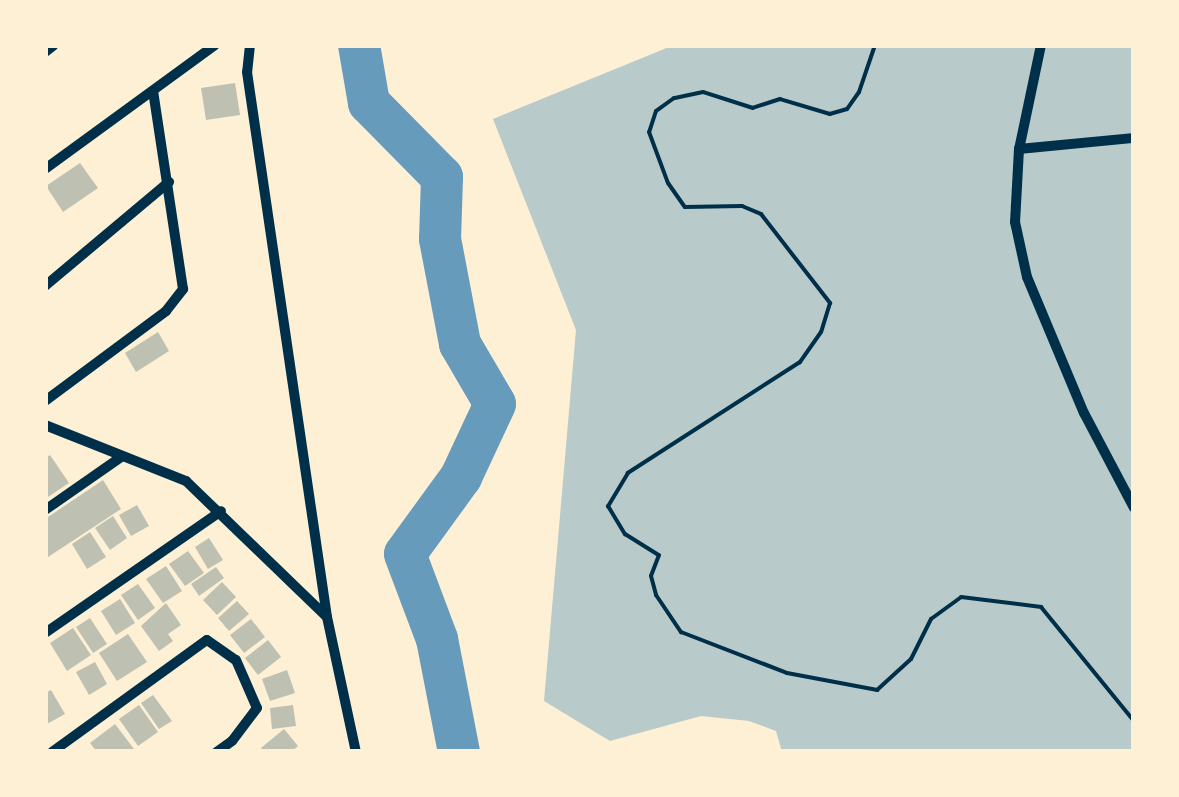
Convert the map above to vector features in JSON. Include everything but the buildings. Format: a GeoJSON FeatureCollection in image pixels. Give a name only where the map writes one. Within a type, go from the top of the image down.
{"type":"FeatureCollection","features":[{"type":"Feature","properties":{"kind":"street"},"geometry":{"type":"LineString","coordinates":[[45,52],[54,45]]}},
{"type":"Feature","properties":{"kind":"street"},"geometry":{"type":"LineString","coordinates":[[47,163],[215,45]]}},
{"type":"Feature","properties":{"kind":"street"},"geometry":{"type":"LineString","coordinates":[[250,45],[247,72],[327,617],[356,752]]}},
{"type":"Feature","properties":{"kind":"street"},"geometry":{"type":"LineString","coordinates":[[1042,45],[1020,149],[1015,222],[1027,277],[1084,412],[1134,508]]}},
{"type":"Feature","properties":{"kind":"street"},"geometry":{"type":"LineString","coordinates":[[45,400],[166,312],[183,289],[153,90]]}},
{"type":"Feature","properties":{"kind":"street"},"geometry":{"type":"LineString","coordinates":[[1020,149],[1134,138]]}},
{"type":"Feature","properties":{"kind":"street"},"geometry":{"type":"LineString","coordinates":[[45,286],[169,182]]}},
{"type":"Feature","properties":{"kind":"street"},"geometry":{"type":"LineString","coordinates":[[45,424],[186,482],[222,511],[327,617]]}},
{"type":"Feature","properties":{"kind":"street"},"geometry":{"type":"LineString","coordinates":[[45,510],[121,457]]}},
{"type":"Feature","properties":{"kind":"street"},"geometry":{"type":"LineString","coordinates":[[45,633],[222,511]]}},
{"type":"Feature","properties":{"kind":"street"},"geometry":{"type":"LineString","coordinates":[[52,752],[207,640],[236,660],[257,708],[232,741],[217,752]]}},
{"type":"Feature","properties":{"kind":"street"},"geometry":{"type":"LineString","coordinates":[[232,741],[240,752]]}},
{"type":"Feature","properties":{"kind":"path"},"geometry":{"type":"LineString","coordinates":[[875,45],[859,92],[846,109],[830,114],[780,99],[753,108],[703,92],[674,98],[656,112],[649,132],[668,183],[685,207],[742,206],[760,214],[830,303],[820,332],[800,362],[628,473],[608,506],[624,534],[659,555],[651,576],[656,596],[680,632],[787,673],[877,690],[910,659],[931,619],[962,598],[1041,607],[1134,721]]}},
{"type":"Feature","properties":{"kind":"shaded area"},"geometry":{"type":"Polygon","coordinates":[[[674,45],[1134,45],[1134,752],[782,752],[776,731],[749,721],[701,716],[610,741],[544,701],[576,330],[493,119],[674,45]]]}},
{"type":"Feature","properties":{"kind":"waterway"},"geometry":{"type":"LineString","coordinates":[[359,45],[369,103],[442,177],[440,239],[460,344],[495,404],[461,477],[405,554],[437,639],[459,752]]}}]}
